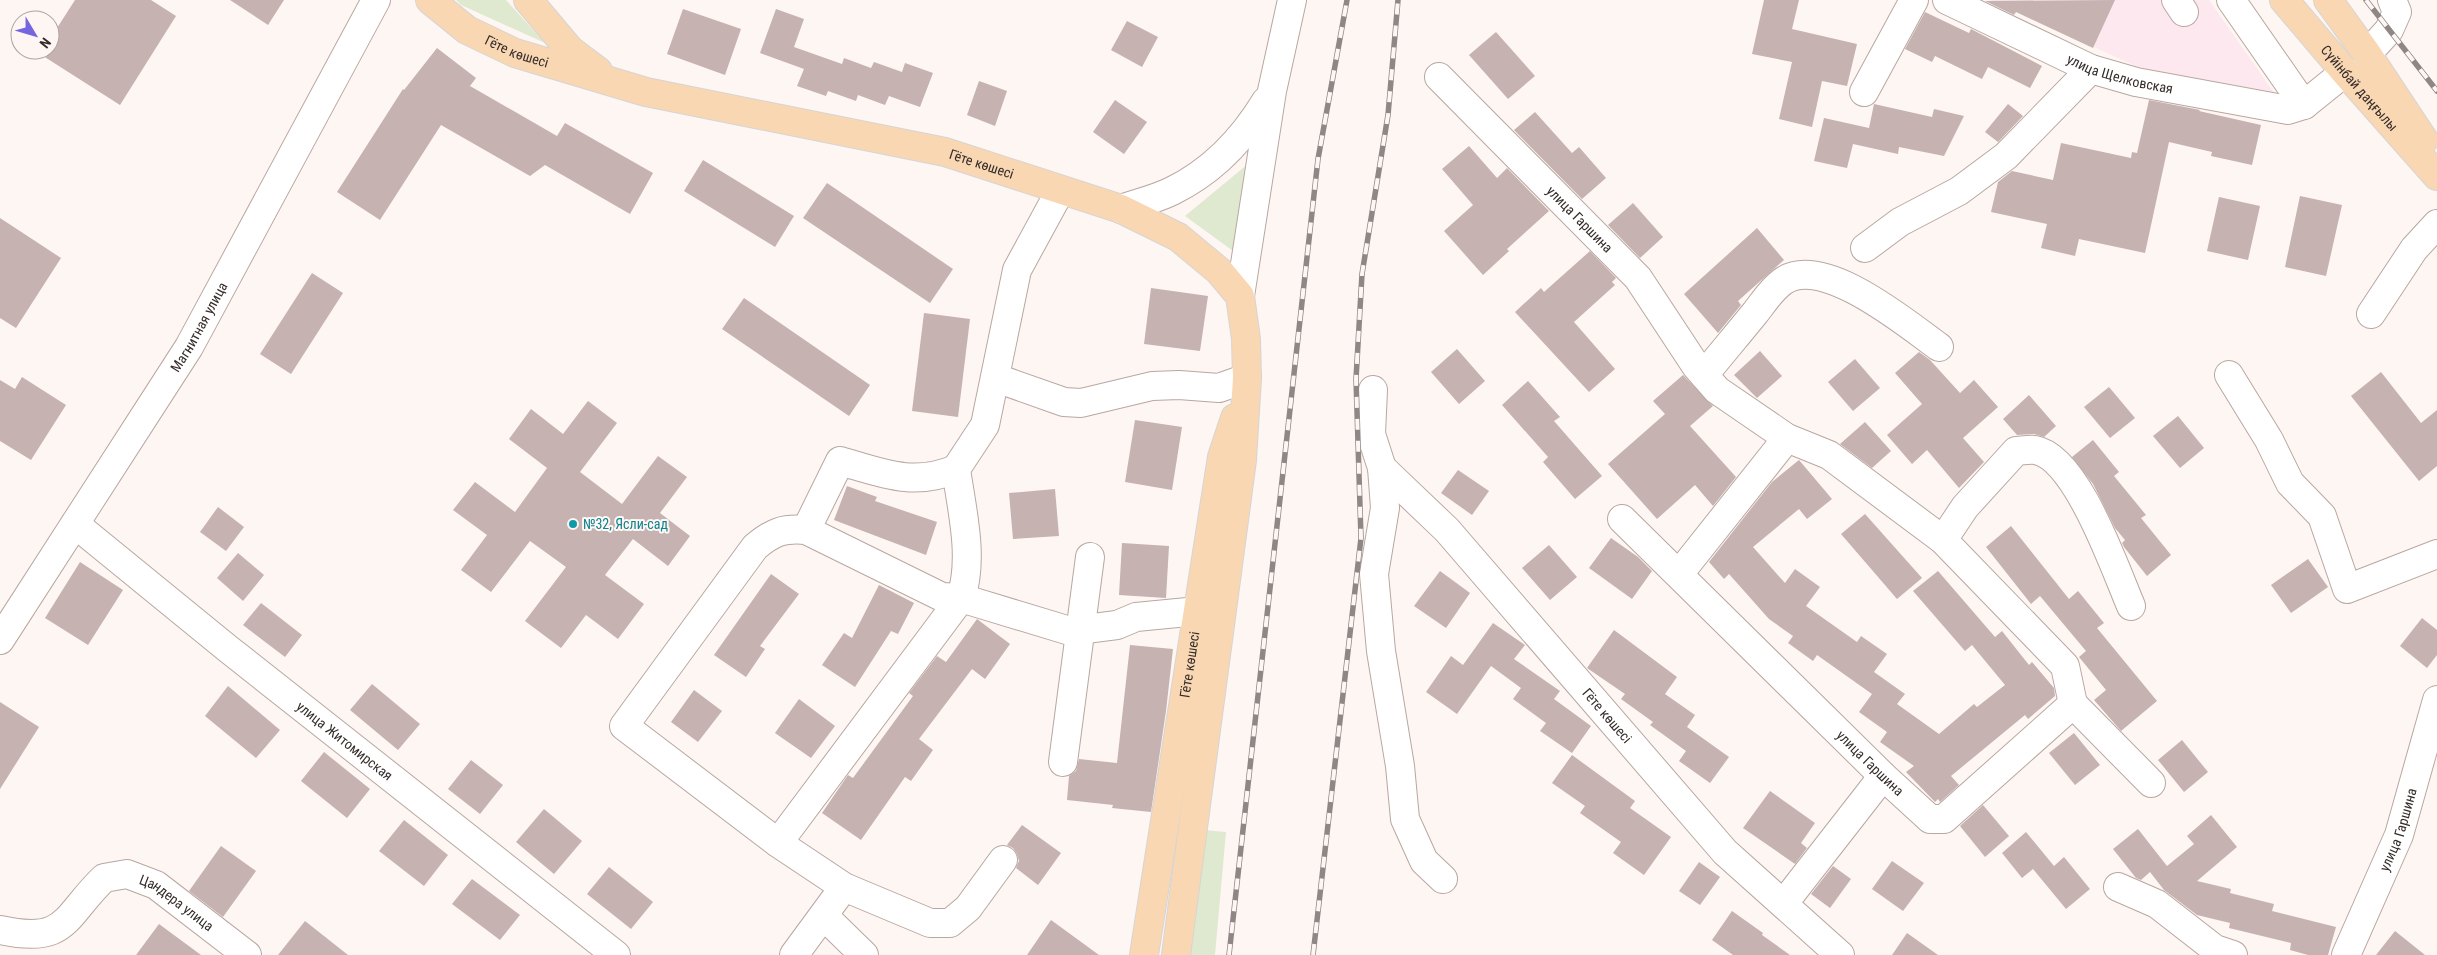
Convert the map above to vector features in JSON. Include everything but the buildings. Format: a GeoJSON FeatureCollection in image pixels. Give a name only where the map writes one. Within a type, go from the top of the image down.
{"type":"FeatureCollection","features":[{"type":"Feature","properties":{"kind":"main road","name":"Гёте көшесі"},"geometry":{"type":"LineString","coordinates":[[430,0],[467,30],[515,53],[646,92],[945,152],[1060,191],[1121,209],[1178,237],[1219,271],[1240,296],[1246,339],[1247,378],[1242,460],[1176,955]]}},
{"type":"Feature","properties":{"kind":"main road","name":"Гёте көшесі"},"geometry":{"type":"LineString","coordinates":[[528,0],[570,50],[614,82]]}},
{"type":"Feature","properties":{"kind":"main road","name":"Сүйінбай даңғылы"},"geometry":{"type":"LineString","coordinates":[[2284,0],[2344,72],[2437,176]]}},
{"type":"Feature","properties":{"kind":"main road","name":"Сүйінбай даңғылы"},"geometry":{"type":"LineString","coordinates":[[2328,0],[2367,54],[2437,160]]}},
{"type":"Feature","properties":{"kind":"main road","name":"Гёте көшесі"},"geometry":{"type":"LineString","coordinates":[[1144,955],[1222,457],[1247,378]]}},
{"type":"Feature","properties":{"kind":"street","name":"Магнитная улица"},"geometry":{"type":"LineString","coordinates":[[0,640],[189,347],[376,0]]}},
{"type":"Feature","properties":{"kind":"street"},"geometry":{"type":"LineString","coordinates":[[1240,296],[1272,92],[1292,0]]}},
{"type":"Feature","properties":{"kind":"street"},"geometry":{"type":"LineString","coordinates":[[1864,92],[1914,0]]}},
{"type":"Feature","properties":{"kind":"street","name":"улица Щелковская"},"geometry":{"type":"LineString","coordinates":[[1947,0],[2090,69],[2136,82],[2288,110],[2304,105]]}},
{"type":"Feature","properties":{"kind":"street"},"geometry":{"type":"LineString","coordinates":[[2231,0],[2304,105],[2344,72]]}},
{"type":"Feature","properties":{"kind":"street"},"geometry":{"type":"LineString","coordinates":[[2367,54],[2389,30],[2397,12],[2392,0]]}},
{"type":"Feature","properties":{"kind":"street"},"geometry":{"type":"LineString","coordinates":[[1865,248],[1900,222],[1958,191],[2006,156],[2090,69]]}},
{"type":"Feature","properties":{"kind":"street","name":"улица Гаршина"},"geometry":{"type":"LineString","coordinates":[[1439,78],[1638,278],[1704,375],[1717,390],[1787,438],[1830,455],[1943,540],[2065,666],[2073,704],[1944,818],[1930,819],[1883,776],[1622,519]]}},
{"type":"Feature","properties":{"kind":"street"},"geometry":{"type":"LineString","coordinates":[[1121,209],[1172,191],[1220,160],[1248,130],[1272,92]]}},
{"type":"Feature","properties":{"kind":"street"},"geometry":{"type":"LineString","coordinates":[[806,530],[840,461],[892,476],[914,479],[937,477],[956,469],[985,424],[1017,270],[1060,191]]}},
{"type":"Feature","properties":{"kind":"street"},"geometry":{"type":"LineString","coordinates":[[2371,314],[2414,249],[2437,224]]}},
{"type":"Feature","properties":{"kind":"street"},"geometry":{"type":"LineString","coordinates":[[1704,375],[1776,288],[1783,281],[1803,275],[1825,277],[1874,301],[1939,347]]}},
{"type":"Feature","properties":{"kind":"street"},"geometry":{"type":"LineString","coordinates":[[2229,375],[2269,440],[2290,483],[2322,516],[2347,589],[2437,554]]}},
{"type":"Feature","properties":{"kind":"street"},"geometry":{"type":"LineString","coordinates":[[996,378],[1064,402],[1081,403],[1152,386],[1219,388],[1247,378]]}},
{"type":"Feature","properties":{"kind":"street"},"geometry":{"type":"LineString","coordinates":[[1373,390],[1371,434],[1382,468],[1385,508],[1374,574],[1382,651],[1400,766],[1405,819],[1424,861],[1443,879]]}},
{"type":"Feature","properties":{"kind":"street"},"geometry":{"type":"LineString","coordinates":[[1679,574],[1787,438]]}},
{"type":"Feature","properties":{"kind":"street"},"geometry":{"type":"LineString","coordinates":[[1943,540],[1965,507],[2016,451],[2036,450],[2055,461],[2088,504],[2131,606]]}},
{"type":"Feature","properties":{"kind":"street","name":"Гёте көшесі"},"geometry":{"type":"LineString","coordinates":[[1382,468],[1447,530],[1725,852],[1840,955]]}},
{"type":"Feature","properties":{"kind":"street"},"geometry":{"type":"LineString","coordinates":[[778,843],[962,598],[968,578],[967,552],[956,469]]}},
{"type":"Feature","properties":{"kind":"street","name":"улица Житомирская"},"geometry":{"type":"LineString","coordinates":[[75,524],[226,648],[616,955]]}},
{"type":"Feature","properties":{"kind":"street"},"geometry":{"type":"LineString","coordinates":[[1003,860],[968,908],[950,923],[930,923],[844,887],[778,843],[624,726],[755,547],[768,536],[787,528],[806,530],[942,597],[962,598],[1070,631],[1117,625],[1136,617],[1198,611]]}},
{"type":"Feature","properties":{"kind":"street"},"geometry":{"type":"LineString","coordinates":[[1063,762],[1090,557]]}},
{"type":"Feature","properties":{"kind":"street","name":"улица Гаршина"},"geometry":{"type":"LineString","coordinates":[[2346,955],[2400,835],[2437,700]]}},
{"type":"Feature","properties":{"kind":"street"},"geometry":{"type":"LineString","coordinates":[[2073,704],[2151,784]]}},
{"type":"Feature","properties":{"kind":"street"},"geometry":{"type":"LineString","coordinates":[[1784,903],[1883,776]]}},
{"type":"Feature","properties":{"kind":"street","name":"Цандера улица"},"geometry":{"type":"LineString","coordinates":[[0,930],[24,934],[48,932],[58,928],[71,918],[104,878],[127,874],[156,885],[247,955]]}},
{"type":"Feature","properties":{"kind":"street"},"geometry":{"type":"LineString","coordinates":[[794,955],[844,887]]}},
{"type":"Feature","properties":{"kind":"street"},"geometry":{"type":"LineString","coordinates":[[2118,887],[2157,904],[2215,949],[2233,955]]}},
{"type":"Feature","properties":{"kind":"street"},"geometry":{"type":"LineString","coordinates":[[824,916],[864,955]]}},
{"type":"Feature","properties":{"kind":"shaded area"},"geometry":{"type":"Polygon","coordinates":[[[1990,0],[2209,0],[2277,97],[2147,71],[1990,0]]]}},
{"type":"Feature","properties":{"kind":"green space"},"geometry":{"type":"Polygon","coordinates":[[[456,0],[506,0],[545,43],[461,5],[456,0]]]}},
{"type":"Feature","properties":{"kind":"green space"},"geometry":{"type":"Polygon","coordinates":[[[1248,164],[1240,256],[1185,216],[1248,164]]]}},
{"type":"Feature","properties":{"kind":"green space"},"geometry":{"type":"Polygon","coordinates":[[[1205,830],[1226,832],[1215,955],[1189,955],[1205,830]]]}},
{"type":"Feature","properties":{"kind":"railway"},"geometry":{"type":"LineString","coordinates":[[1229,955],[1318,159],[1347,0]]}},
{"type":"Feature","properties":{"kind":"railway"},"geometry":{"type":"LineString","coordinates":[[1313,955],[1361,538],[1356,379],[1362,274],[1388,115],[1398,0]]}},
{"type":"Feature","properties":{"kind":"railway"},"geometry":{"type":"LineString","coordinates":[[2366,0],[2437,91]]}},
{"type":"Feature","properties":{"kind":"place","name":"№32, Ясли-сад"},"geometry":{"type":"Point","coordinates":[573,524]}}]}
